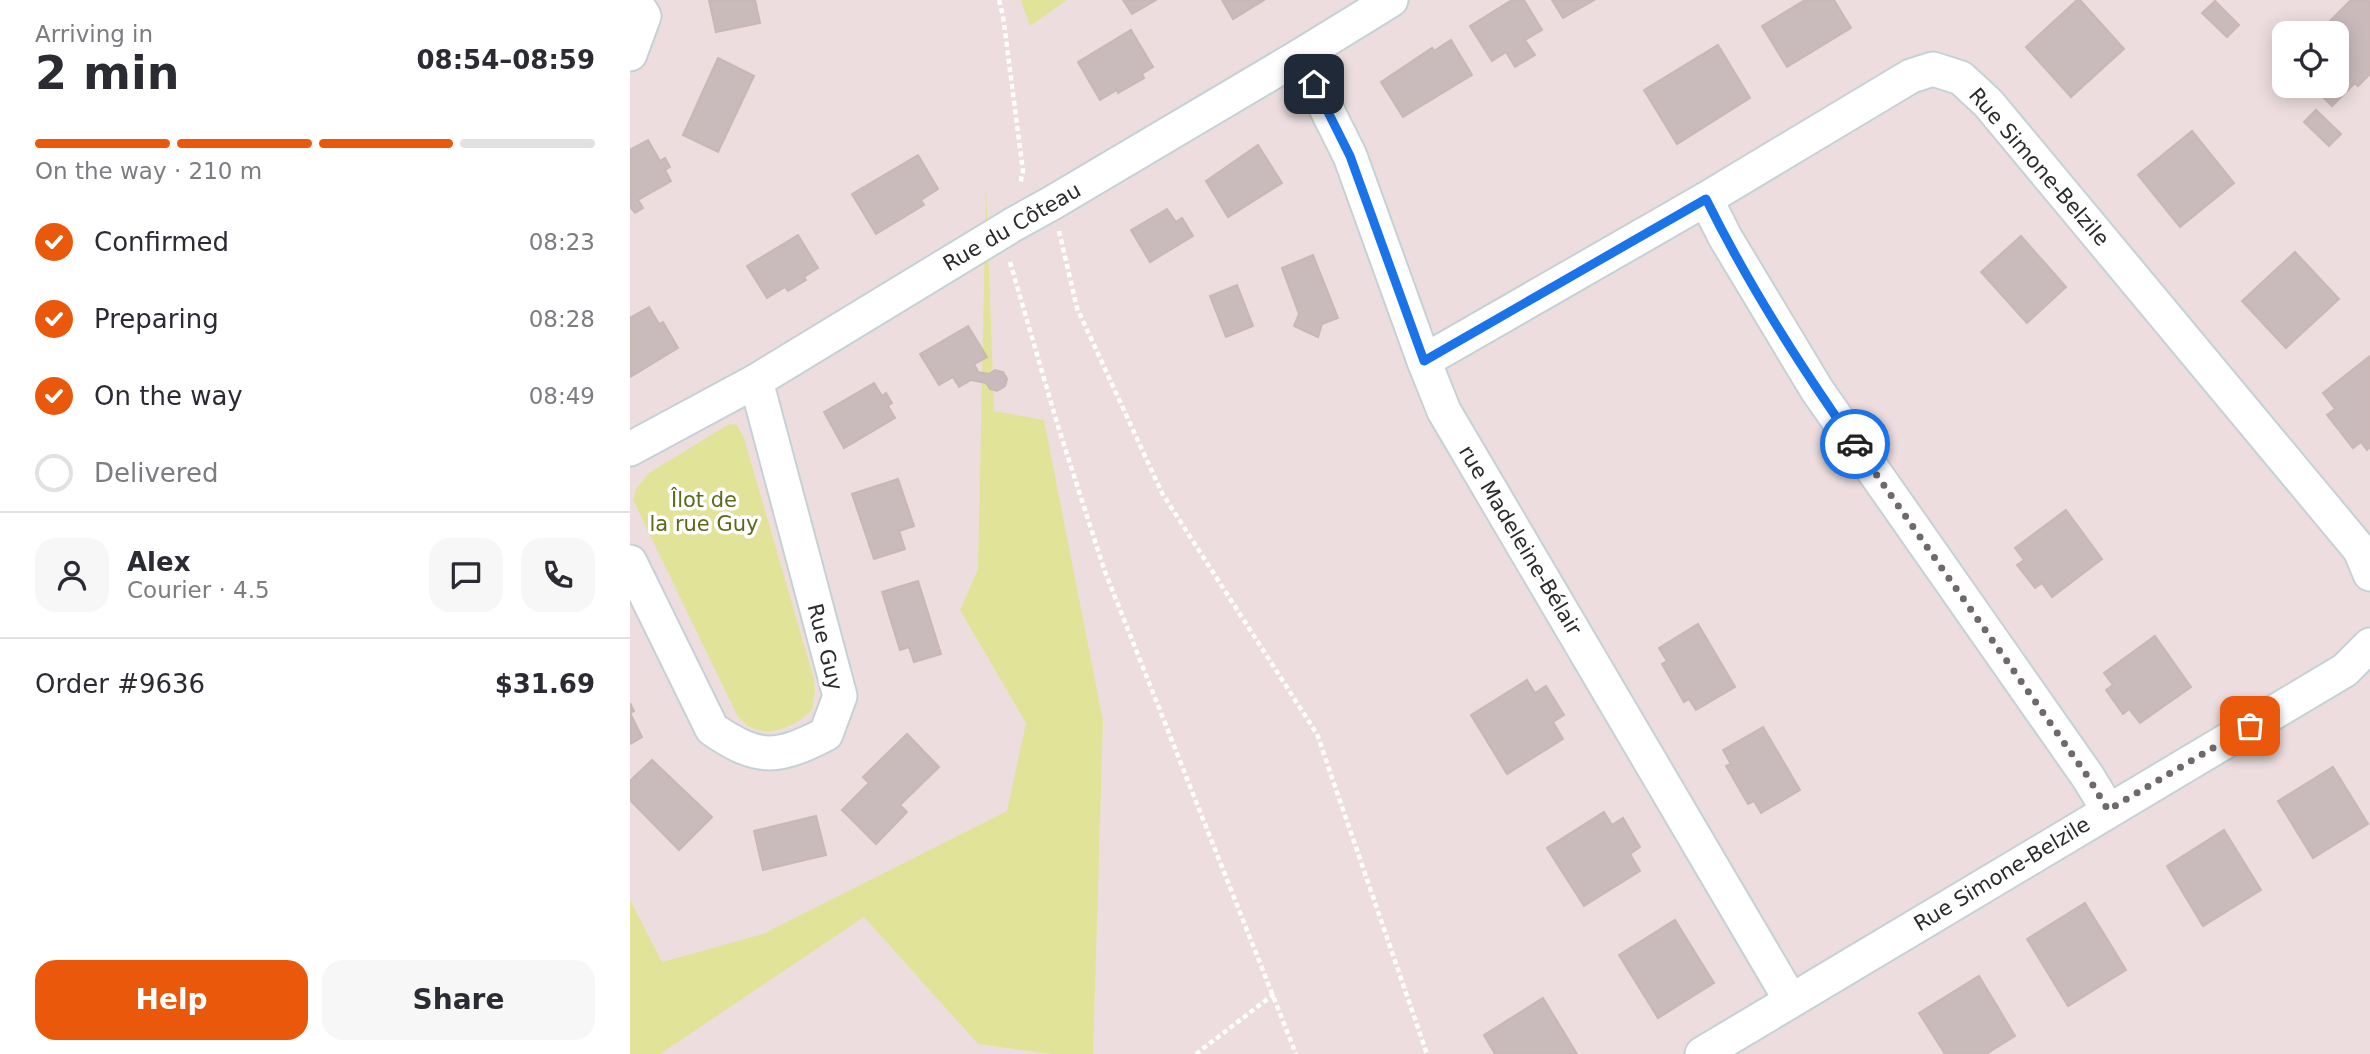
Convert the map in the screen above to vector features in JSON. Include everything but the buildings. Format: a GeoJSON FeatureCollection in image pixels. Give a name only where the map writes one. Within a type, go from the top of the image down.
{"type":"FeatureCollection","features":[{"type":"Feature","properties":{"kind":"street"},"geometry":{"type":"LineString","coordinates":[[630,54],[644,16],[634,0]]}},
{"type":"Feature","properties":{"kind":"street","name":"Rue du Côteau"},"geometry":{"type":"LineString","coordinates":[[630,449],[756,381],[1391,0]]}},
{"type":"Feature","properties":{"kind":"street","name":"rue Madeleine-Bélair"},"geometry":{"type":"LineString","coordinates":[[1300,56],[1350,156],[1444,411],[1790,999]]}},
{"type":"Feature","properties":{"kind":"street","name":"Rue Simone-Belzile"},"geometry":{"type":"LineString","coordinates":[[1424,361],[1706,199],[1911,76],[1933,69],[1961,78],[1988,103],[2360,550],[2370,574]]}},
{"type":"Feature","properties":{"kind":"street"},"geometry":{"type":"LineString","coordinates":[[1706,199],[1725,237],[1817,390],[2081,766],[2108,810]]}},
{"type":"Feature","properties":{"kind":"street","name":"Rue Guy"},"geometry":{"type":"LineString","coordinates":[[630,562],[712,729],[732,743],[765,754],[796,749],[826,734],[840,696],[756,381]]}},
{"type":"Feature","properties":{"kind":"street","name":"Rue Simone-Belzile"},"geometry":{"type":"LineString","coordinates":[[1702,1054],[1790,999],[2345,670],[2370,645]]}},
{"type":"Feature","properties":{"kind":"path"},"geometry":{"type":"LineString","coordinates":[[999,0],[1023,171],[1008,254],[1057,423],[1104,569],[1296,1054]]}},
{"type":"Feature","properties":{"kind":"path"},"geometry":{"type":"LineString","coordinates":[[1052,203],[1077,308],[1162,493],[1317,734],[1427,1054]]}},
{"type":"Feature","properties":{"kind":"path"},"geometry":{"type":"LineString","coordinates":[[1196,1054],[1273,994]]}},
{"type":"Feature","properties":{"kind":"green space"},"geometry":{"type":"Polygon","coordinates":[[[1021,0],[1067,0],[1030,26],[1021,0]]]}},
{"type":"Feature","properties":{"kind":"green space"},"geometry":{"type":"Polygon","coordinates":[[[986,187],[994,411],[1044,420],[1103,721],[1093,1054],[1052,1054],[978,1044],[864,917],[660,1054],[630,1054],[630,900],[662,962],[763,934],[1007,811],[1026,723],[960,610],[978,569],[986,187]]]}},
{"type":"Feature","properties":{"kind":"green space","name":"Îlot de la rue Guy"},"geometry":{"type":"Polygon","coordinates":[[[729,424],[737,425],[744,438],[814,679],[812,710],[794,724],[774,731],[754,729],[737,715],[633,500],[636,489],[649,473],[729,424]]]}},
{"type":"Feature","properties":{"kind":"way so far"},"geometry":{"type":"LineString","coordinates":[[1855,444],[2088,777],[2108,810],[2250,726]]}},
{"type":"Feature","properties":{"kind":"route"},"geometry":{"type":"LineString","coordinates":[[1314,84],[1350,156],[1424,361],[1706,199],[1725,237],[1817,390],[1855,444]]}}]}
